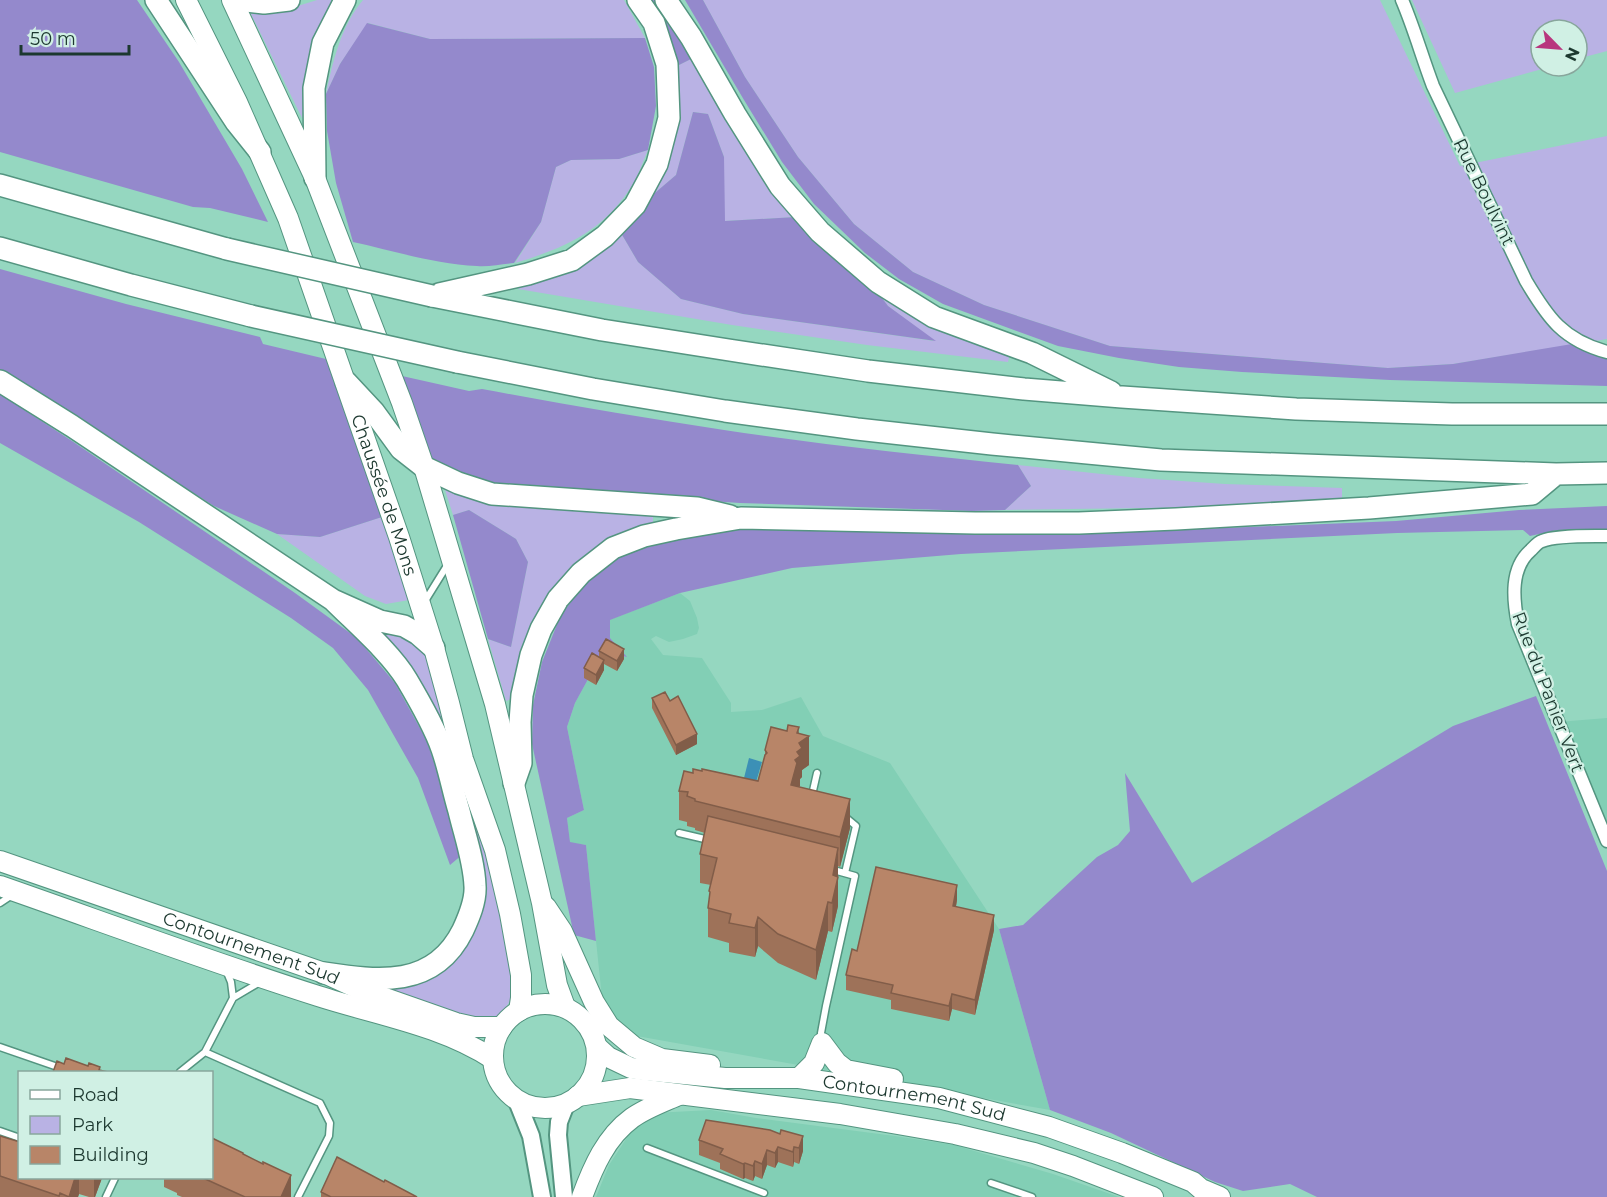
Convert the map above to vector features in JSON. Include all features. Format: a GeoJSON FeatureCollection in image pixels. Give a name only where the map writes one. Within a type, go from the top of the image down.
{"type":"FeatureCollection","features":[{"type":"Feature","properties":{"kind":"highway"},"geometry":{"type":"LineString","coordinates":[[156,0],[236,122],[260,152]]}},
{"type":"Feature","properties":{"kind":"highway","name":"Chaussée de Mons"},"geometry":{"type":"LineString","coordinates":[[186,0],[237,102],[288,218],[422,607],[463,759],[495,850],[502,878],[521,975],[519,1011]]}},
{"type":"Feature","properties":{"kind":"highway"},"geometry":{"type":"LineString","coordinates":[[232,0],[315,178],[402,403],[424,467],[495,704],[542,903],[557,985],[565,1008]]}},
{"type":"Feature","properties":{"kind":"highway"},"geometry":{"type":"LineString","coordinates":[[238,0],[264,3],[290,0]]}},
{"type":"Feature","properties":{"kind":"highway"},"geometry":{"type":"LineString","coordinates":[[315,178],[314,88],[323,43],[345,0]]}},
{"type":"Feature","properties":{"kind":"highway"},"geometry":{"type":"LineString","coordinates":[[432,296],[528,274],[572,260],[605,236],[635,205],[657,165],[669,118],[667,64],[654,23],[638,0]]}},
{"type":"Feature","properties":{"kind":"highway"},"geometry":{"type":"LineString","coordinates":[[666,0],[691,37],[780,186],[820,232],[878,282],[934,316],[1032,353],[1122,398]]}},
{"type":"Feature","properties":{"kind":"highway"},"geometry":{"type":"LineString","coordinates":[[0,185],[227,249],[432,296],[602,330],[868,371],[1122,398],[1388,412],[1607,414]]}},
{"type":"Feature","properties":{"kind":"highway"},"geometry":{"type":"LineString","coordinates":[[0,248],[252,316],[457,362],[592,389],[725,411],[857,429],[1161,460],[1556,474],[1607,473]]}},
{"type":"Feature","properties":{"kind":"highway"},"geometry":{"type":"LineString","coordinates":[[0,381],[72,426],[333,600],[380,621],[405,626],[434,648]]}},
{"type":"Feature","properties":{"kind":"highway"},"geometry":{"type":"LineString","coordinates":[[346,382],[374,412],[401,448],[424,467],[458,483],[492,494],[697,508],[741,518]]}},
{"type":"Feature","properties":{"kind":"highway"},"geometry":{"type":"LineString","coordinates":[[514,783],[521,763],[522,695],[531,655],[541,629],[558,599],[581,573],[613,548],[644,536],[741,518],[975,523],[1079,522],[1188,519],[1369,508],[1532,494],[1556,474]]}},
{"type":"Feature","properties":{"kind":"highway"},"geometry":{"type":"LineString","coordinates":[[324,973],[362,979],[399,978],[418,974],[440,960],[457,941],[470,915],[476,889],[472,862],[442,749],[425,712],[406,678],[388,655],[333,600]]}},
{"type":"Feature","properties":{"kind":"highway","name":"Contournement Sud"},"geometry":{"type":"LineString","coordinates":[[0,861],[324,973],[359,989],[456,1023],[474,1027],[502,1027]]}},
{"type":"Feature","properties":{"kind":"highway","name":"Contournement Sud"},"geometry":{"type":"LineString","coordinates":[[5,894],[320,997],[402,1020],[468,1043],[493,1059]]}},
{"type":"Feature","properties":{"kind":"highway"},"geometry":{"type":"LineString","coordinates":[[542,903],[562,931],[594,1002],[609,1026],[634,1047],[662,1059],[714,1065],[766,1067],[799,1078],[814,1063],[822,1043]]}},
{"type":"Feature","properties":{"kind":"highway"},"geometry":{"type":"LineString","coordinates":[[550,1004],[565,1008],[577,1014],[593,1034],[597,1047],[597,1065],[590,1082],[572,1100],[547,1108],[517,1101],[501,1084],[493,1059],[495,1042],[502,1027],[519,1011],[534,1005],[550,1004]]}},
{"type":"Feature","properties":{"kind":"highway"},"geometry":{"type":"LineString","coordinates":[[822,1043],[837,1063],[846,1070],[891,1078],[939,1098]]}},
{"type":"Feature","properties":{"kind":"highway","name":"Contournement Sud"},"geometry":{"type":"LineString","coordinates":[[597,1047],[608,1057],[631,1068],[644,1070],[725,1078],[799,1078],[939,1098],[1049,1127],[1193,1182],[1201,1189],[1220,1197]]}},
{"type":"Feature","properties":{"kind":"highway","name":"Contournement Sud"},"geometry":{"type":"LineString","coordinates":[[572,1100],[630,1088],[840,1114],[955,1134],[1034,1154],[1073,1166],[1153,1197]]}},
{"type":"Feature","properties":{"kind":"highway"},"geometry":{"type":"LineString","coordinates":[[582,1197],[592,1170],[614,1136],[632,1118],[679,1095]]}},
{"type":"Feature","properties":{"kind":"main road"},"geometry":{"type":"LineString","coordinates":[[564,1197],[558,1135],[559,1122],[572,1100]]}},
{"type":"Feature","properties":{"kind":"main road"},"geometry":{"type":"LineString","coordinates":[[517,1101],[531,1136],[542,1197]]}},
{"type":"Feature","properties":{"kind":"street","name":"Rue Boulvint"},"geometry":{"type":"LineString","coordinates":[[1402,0],[1433,86],[1541,307],[1551,320],[1579,342],[1607,352]]}},
{"type":"Feature","properties":{"kind":"street","name":"Rue du Panier Vert"},"geometry":{"type":"LineString","coordinates":[[1607,536],[1567,537],[1541,541],[1525,555],[1516,574],[1514,605],[1518,624],[1607,841]]}},
{"type":"Feature","properties":{"kind":"lane"},"geometry":{"type":"LineString","coordinates":[[422,607],[452,557]]}},
{"type":"Feature","properties":{"kind":"lane"},"geometry":{"type":"LineString","coordinates":[[810,801],[817,773]]}},
{"type":"Feature","properties":{"kind":"lane"},"geometry":{"type":"LineString","coordinates":[[838,813],[847,817],[856,826],[845,873]]}},
{"type":"Feature","properties":{"kind":"lane"},"geometry":{"type":"LineString","coordinates":[[679,833],[720,843]]}},
{"type":"Feature","properties":{"kind":"lane"},"geometry":{"type":"LineString","coordinates":[[822,1043],[821,1033],[826,1006],[855,876],[824,868]]}},
{"type":"Feature","properties":{"kind":"lane"},"geometry":{"type":"LineString","coordinates":[[181,1071],[205,1052],[232,998],[231,982],[223,964]]}},
{"type":"Feature","properties":{"kind":"lane"},"geometry":{"type":"LineString","coordinates":[[232,998],[266,979]]}},
{"type":"Feature","properties":{"kind":"lane"},"geometry":{"type":"LineString","coordinates":[[0,1047],[69,1071]]}},
{"type":"Feature","properties":{"kind":"lane"},"geometry":{"type":"LineString","coordinates":[[205,1052],[320,1103],[330,1123],[329,1136],[299,1196],[290,1189]]}},
{"type":"Feature","properties":{"kind":"lane"},"geometry":{"type":"LineString","coordinates":[[0,1131],[18,1137]]}},
{"type":"Feature","properties":{"kind":"lane"},"geometry":{"type":"LineString","coordinates":[[647,1148],[764,1193]]}},
{"type":"Feature","properties":{"kind":"lane"},"geometry":{"type":"LineString","coordinates":[[106,1197],[115,1179]]}},
{"type":"Feature","properties":{"kind":"lane"},"geometry":{"type":"LineString","coordinates":[[991,1183],[1032,1197]]}},
{"type":"Feature","properties":{"kind":"shaded area"},"geometry":{"type":"Polygon","coordinates":[[[0,0],[137,0],[179,62],[242,169],[268,222],[210,208],[193,207],[0,152],[0,0]]]}},
{"type":"Feature","properties":{"kind":"shaded area"},"geometry":{"type":"Polygon","coordinates":[[[650,0],[658,0],[695,57],[677,66],[650,0]]]}},
{"type":"Feature","properties":{"kind":"shaded area"},"geometry":{"type":"Polygon","coordinates":[[[685,0],[703,0],[745,77],[798,157],[854,224],[913,272],[984,305],[1110,346],[1388,368],[1453,364],[1572,344],[1598,356],[1607,357],[1607,386],[1390,380],[1179,367],[1058,346],[943,304],[899,279],[865,253],[814,204],[782,162],[685,0]]]}},
{"type":"Feature","properties":{"kind":"shaded area"},"geometry":{"type":"Polygon","coordinates":[[[367,23],[430,39],[645,38],[654,67],[656,106],[648,150],[619,159],[571,160],[556,167],[541,222],[514,263],[486,266],[461,265],[353,242],[336,183],[327,131],[326,94],[340,64],[367,23]]]}},
{"type":"Feature","properties":{"kind":"shaded area"},"geometry":{"type":"Polygon","coordinates":[[[693,112],[708,114],[724,157],[725,221],[796,217],[872,285],[888,306],[936,341],[743,314],[681,299],[638,262],[621,233],[649,198],[676,175],[693,112]]]}},
{"type":"Feature","properties":{"kind":"shaded area"},"geometry":{"type":"Polygon","coordinates":[[[0,269],[126,304],[260,337],[263,344],[326,359],[382,517],[320,537],[277,534],[214,506],[0,372],[0,269]]]}},
{"type":"Feature","properties":{"kind":"shaded area"},"geometry":{"type":"Polygon","coordinates":[[[402,376],[469,391],[482,389],[633,416],[761,435],[1018,465],[1031,486],[1005,510],[972,511],[740,503],[487,486],[432,464],[402,376]]]}},
{"type":"Feature","properties":{"kind":"shaded area"},"geometry":{"type":"Polygon","coordinates":[[[0,394],[295,593],[357,638],[395,683],[426,739],[463,854],[450,865],[418,778],[368,690],[333,648],[291,618],[139,522],[0,443],[0,394]]]}},
{"type":"Feature","properties":{"kind":"shaded area"},"geometry":{"type":"Polygon","coordinates":[[[1607,506],[1607,529],[1557,530],[1530,536],[1523,530],[1397,533],[961,554],[792,568],[680,593],[610,620],[610,638],[627,657],[603,652],[575,703],[567,727],[584,810],[567,818],[570,842],[586,845],[596,941],[574,935],[532,744],[533,705],[542,662],[560,617],[582,586],[616,559],[641,549],[678,539],[727,530],[778,528],[974,534],[1080,534],[1396,521],[1519,510],[1607,506]]]}},
{"type":"Feature","properties":{"kind":"shaded area"},"geometry":{"type":"Polygon","coordinates":[[[469,510],[516,539],[528,562],[511,647],[488,639],[453,515],[469,510]]]}},
{"type":"Feature","properties":{"kind":"shaded area"},"geometry":{"type":"Polygon","coordinates":[[[680,593],[690,601],[697,618],[699,628],[697,634],[669,642],[656,636],[651,639],[663,655],[702,658],[731,703],[731,712],[762,710],[801,697],[823,736],[890,763],[999,929],[1050,1110],[631,1035],[614,1019],[602,998],[586,845],[570,843],[567,818],[584,810],[567,727],[575,703],[603,652],[626,657],[610,638],[609,620],[680,593]]]}},
{"type":"Feature","properties":{"kind":"shaded area"},"geometry":{"type":"Polygon","coordinates":[[[1536,696],[1607,871],[1607,1197],[1317,1197],[1290,1184],[1243,1191],[1215,1182],[1111,1133],[1050,1110],[999,929],[1023,925],[1097,857],[1118,845],[1130,831],[1125,773],[1192,883],[1453,726],[1536,696]]]}},
{"type":"Feature","properties":{"kind":"shaded area"},"geometry":{"type":"Polygon","coordinates":[[[1607,718],[1607,839],[1558,722],[1607,718]]]}},
{"type":"Feature","properties":{"kind":"shaded area"},"geometry":{"type":"Polygon","coordinates":[[[711,1110],[954,1145],[1053,1174],[1119,1197],[596,1197],[609,1165],[632,1130],[654,1113],[711,1110]]]}},
{"type":"Feature","properties":{"kind":"green space"},"geometry":{"type":"Polygon","coordinates":[[[317,0],[331,0],[331,6],[307,82],[302,118],[251,14],[258,10],[285,10],[317,0]]]}},
{"type":"Feature","properties":{"kind":"green space"},"geometry":{"type":"Polygon","coordinates":[[[363,0],[624,0],[645,38],[430,39],[368,23],[340,64],[326,94],[343,32],[363,0]]]}},
{"type":"Feature","properties":{"kind":"green space"},"geometry":{"type":"Polygon","coordinates":[[[703,0],[1380,0],[1460,166],[1607,136],[1607,339],[1453,364],[1388,368],[1110,346],[984,305],[913,272],[854,224],[798,157],[745,77],[703,0]]]}},
{"type":"Feature","properties":{"kind":"green space"},"geometry":{"type":"Polygon","coordinates":[[[1412,0],[1607,0],[1607,51],[1589,56],[1589,18],[1529,18],[1529,73],[1455,93],[1412,0]]]}},
{"type":"Feature","properties":{"kind":"green space"},"geometry":{"type":"Polygon","coordinates":[[[695,57],[796,217],[724,221],[724,157],[708,114],[693,112],[676,175],[649,198],[677,66],[695,57]]]}},
{"type":"Feature","properties":{"kind":"green space"},"geometry":{"type":"Polygon","coordinates":[[[648,150],[633,184],[622,200],[596,226],[567,244],[515,263],[541,222],[556,167],[571,160],[619,159],[648,150]]]}},
{"type":"Feature","properties":{"kind":"green space"},"geometry":{"type":"Polygon","coordinates":[[[621,233],[638,262],[681,299],[743,314],[934,341],[888,306],[872,285],[1010,353],[1008,362],[867,345],[732,325],[518,289],[523,282],[621,233]]]}},
{"type":"Feature","properties":{"kind":"green space"},"geometry":{"type":"Polygon","coordinates":[[[1018,465],[1139,478],[1342,488],[1342,499],[1216,507],[1005,510],[1031,486],[1018,465]]]}},
{"type":"Feature","properties":{"kind":"green space"},"geometry":{"type":"Polygon","coordinates":[[[450,486],[653,513],[653,523],[604,542],[584,557],[558,584],[530,632],[517,667],[511,699],[506,701],[488,639],[511,647],[528,562],[516,539],[469,510],[453,515],[445,490],[450,486]]]}},
{"type":"Feature","properties":{"kind":"green space"},"geometry":{"type":"Polygon","coordinates":[[[382,517],[409,600],[386,604],[365,596],[277,534],[320,537],[382,517]]]}},
{"type":"Feature","properties":{"kind":"green space"},"geometry":{"type":"Polygon","coordinates":[[[400,629],[428,656],[469,803],[488,859],[506,935],[512,977],[511,999],[502,1014],[485,1021],[466,1020],[374,989],[405,983],[472,926],[451,763],[372,630],[400,629]]]}},
{"type":"Feature","properties":{"kind":"water"},"geometry":{"type":"Polygon","coordinates":[[[749,758],[762,762],[754,789],[742,786],[749,758]]]}},
{"type":"Feature","properties":{"kind":"building"},"geometry":{"type":"Polygon","coordinates":[[[606,639],[624,649],[617,661],[599,651],[606,639]]]}},
{"type":"Feature","properties":{"kind":"building"},"geometry":{"type":"Polygon","coordinates":[[[592,653],[604,660],[596,675],[584,668],[592,653]]]}},
{"type":"Feature","properties":{"kind":"building"},"geometry":{"type":"Polygon","coordinates":[[[665,692],[670,701],[678,696],[697,734],[676,745],[652,698],[665,692]]]}},
{"type":"Feature","properties":{"kind":"building"},"geometry":{"type":"Polygon","coordinates":[[[788,725],[799,727],[797,733],[809,736],[799,743],[802,748],[797,752],[800,756],[795,760],[797,763],[791,785],[850,799],[840,837],[695,801],[687,796],[688,792],[679,791],[684,771],[693,773],[693,769],[758,781],[767,753],[765,750],[771,727],[787,731],[788,725]]]}},
{"type":"Feature","properties":{"kind":"building"},"geometry":{"type":"Polygon","coordinates":[[[708,816],[838,848],[833,875],[838,877],[832,903],[828,902],[816,950],[778,934],[758,917],[755,928],[729,923],[731,914],[708,908],[709,891],[717,858],[700,854],[708,816]]]}},
{"type":"Feature","properties":{"kind":"building"},"geometry":{"type":"Polygon","coordinates":[[[876,867],[957,885],[953,906],[994,915],[975,1000],[952,994],[949,1006],[891,993],[893,985],[846,975],[852,949],[857,951],[876,867]]]}},
{"type":"Feature","properties":{"kind":"building"},"geometry":{"type":"Polygon","coordinates":[[[66,1058],[88,1066],[89,1063],[100,1067],[99,1070],[104,1071],[53,1071],[57,1061],[64,1064],[66,1058]]]}},
{"type":"Feature","properties":{"kind":"building"},"geometry":{"type":"Polygon","coordinates":[[[706,1120],[770,1130],[780,1134],[781,1130],[803,1136],[799,1148],[794,1147],[793,1152],[778,1147],[775,1153],[767,1150],[762,1164],[755,1161],[753,1166],[720,1154],[723,1149],[699,1140],[706,1120]]]}},
{"type":"Feature","properties":{"kind":"building"},"geometry":{"type":"Polygon","coordinates":[[[0,1136],[18,1141],[18,1179],[75,1179],[69,1197],[60,1193],[59,1196],[0,1176],[0,1136]]]}},
{"type":"Feature","properties":{"kind":"building"},"geometry":{"type":"Polygon","coordinates":[[[213,1138],[263,1164],[263,1162],[291,1175],[281,1197],[245,1197],[205,1179],[213,1179],[213,1138]]]}},
{"type":"Feature","properties":{"kind":"building"},"geometry":{"type":"Polygon","coordinates":[[[337,1157],[417,1197],[331,1197],[321,1192],[337,1157]]]}}]}
